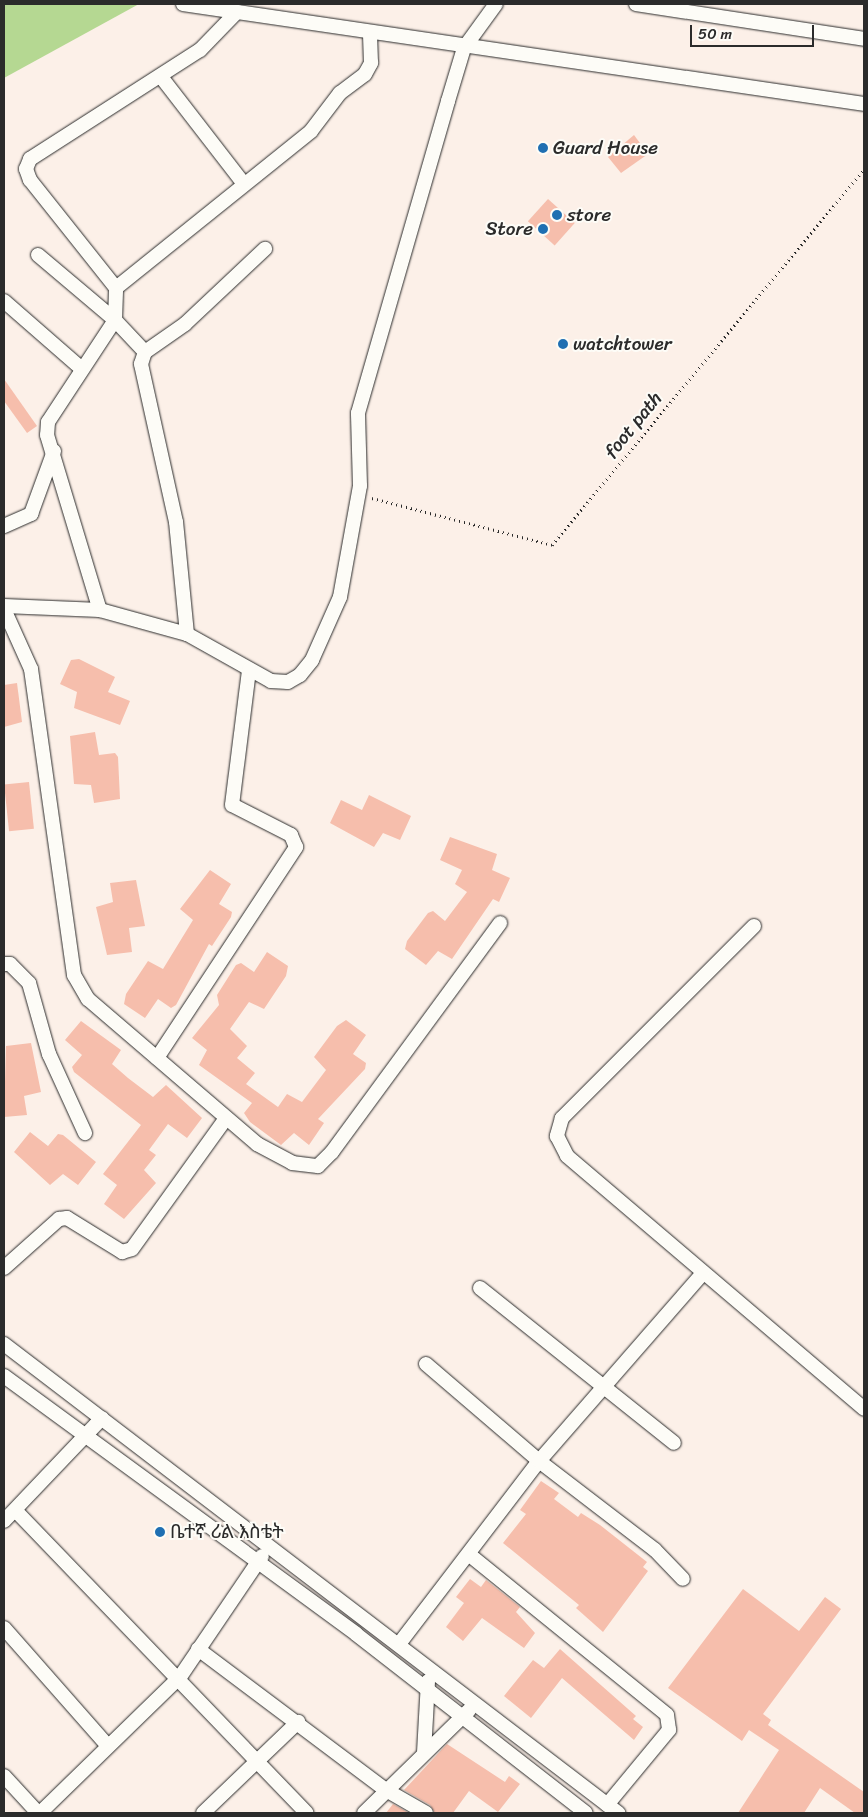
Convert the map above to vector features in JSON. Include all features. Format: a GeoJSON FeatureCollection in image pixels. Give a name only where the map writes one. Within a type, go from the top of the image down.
{"type":"FeatureCollection","features":[{"type":"Feature","properties":{"kind":"street"},"geometry":{"type":"LineString","coordinates":[[183,4],[464,48],[864,104]]}},
{"type":"Feature","properties":{"kind":"street"},"geometry":{"type":"LineString","coordinates":[[496,4],[464,48],[358,413],[359,495],[340,597],[312,660],[288,682],[271,681],[187,634],[100,610],[4,607],[31,669],[74,975],[88,999],[257,1144],[292,1163],[318,1166],[332,1152],[500,923]]}},
{"type":"Feature","properties":{"kind":"street"},"geometry":{"type":"LineString","coordinates":[[636,4],[864,39]]}},
{"type":"Feature","properties":{"kind":"street"},"geometry":{"type":"LineString","coordinates":[[100,610],[54,451],[46,436],[48,422],[115,320],[116,288],[30,180],[26,169],[30,159],[162,78],[200,50],[237,12]]}},
{"type":"Feature","properties":{"kind":"street"},"geometry":{"type":"LineString","coordinates":[[116,288],[310,131],[340,93],[365,74],[371,63],[370,34]]}},
{"type":"Feature","properties":{"kind":"street"},"geometry":{"type":"LineString","coordinates":[[162,78],[244,184]]}},
{"type":"Feature","properties":{"kind":"street"},"geometry":{"type":"LineString","coordinates":[[187,634],[176,522],[141,364],[146,352],[185,324],[265,249]]}},
{"type":"Feature","properties":{"kind":"street"},"geometry":{"type":"LineString","coordinates":[[38,255],[115,320],[146,352]]}},
{"type":"Feature","properties":{"kind":"street"},"geometry":{"type":"LineString","coordinates":[[4,301],[82,369]]}},
{"type":"Feature","properties":{"kind":"street"},"geometry":{"type":"LineString","coordinates":[[4,526],[31,514],[54,451]]}},
{"type":"Feature","properties":{"kind":"street"},"geometry":{"type":"LineString","coordinates":[[157,1058],[296,847],[291,835],[232,805],[249,670]]}},
{"type":"Feature","properties":{"kind":"street"},"geometry":{"type":"LineString","coordinates":[[754,926],[562,1118],[557,1136],[566,1156],[702,1274],[864,1408]]}},
{"type":"Feature","properties":{"kind":"street"},"geometry":{"type":"LineString","coordinates":[[4,964],[10,964],[29,984],[49,1054],[85,1133]]}},
{"type":"Feature","properties":{"kind":"street"},"geometry":{"type":"LineString","coordinates":[[4,1268],[59,1219],[67,1218],[122,1252],[132,1249],[226,1118]]}},
{"type":"Feature","properties":{"kind":"street"},"geometry":{"type":"LineString","coordinates":[[398,1644],[471,1556],[539,1461],[702,1274]]}},
{"type":"Feature","properties":{"kind":"street"},"geometry":{"type":"LineString","coordinates":[[480,1288],[674,1443]]}},
{"type":"Feature","properties":{"kind":"street"},"geometry":{"type":"LineString","coordinates":[[4,1344],[102,1418],[267,1548],[478,1703],[612,1809],[669,1730],[667,1715],[471,1556]]}},
{"type":"Feature","properties":{"kind":"street"},"geometry":{"type":"LineString","coordinates":[[426,1364],[539,1461],[655,1550],[683,1579]]}},
{"type":"Feature","properties":{"kind":"street"},"geometry":{"type":"LineString","coordinates":[[4,1376],[84,1438],[427,1687],[586,1813]]}},
{"type":"Feature","properties":{"kind":"street"},"geometry":{"type":"LineString","coordinates":[[4,1521],[16,1511],[102,1418]]}},
{"type":"Feature","properties":{"kind":"street"},"geometry":{"type":"LineString","coordinates":[[16,1511],[180,1677],[307,1813]]}},
{"type":"Feature","properties":{"kind":"street"},"geometry":{"type":"LineString","coordinates":[[4,1776],[39,1813],[180,1677],[267,1548]]}},
{"type":"Feature","properties":{"kind":"street"},"geometry":{"type":"LineString","coordinates":[[4,1628],[108,1746]]}},
{"type":"Feature","properties":{"kind":"street"},"geometry":{"type":"LineString","coordinates":[[198,1649],[298,1722],[386,1790],[426,1813]]}},
{"type":"Feature","properties":{"kind":"street"},"geometry":{"type":"LineString","coordinates":[[424,1752],[429,1667]]}},
{"type":"Feature","properties":{"kind":"street"},"geometry":{"type":"LineString","coordinates":[[364,1813],[424,1752],[478,1703]]}},
{"type":"Feature","properties":{"kind":"street"},"geometry":{"type":"LineString","coordinates":[[203,1813],[260,1762],[298,1722]]}},
{"type":"Feature","properties":{"kind":"path","name":"foot path"},"geometry":{"type":"LineString","coordinates":[[359,495],[552,545],[864,170]]}},
{"type":"Feature","properties":{"kind":"green space"},"geometry":{"type":"Polygon","coordinates":[[[4,4],[139,4],[4,78],[4,4]]]}},
{"type":"Feature","properties":{"kind":"building"},"geometry":{"type":"Polygon","coordinates":[[[634,135],[648,154],[621,173],[608,157],[634,135]]]}},
{"type":"Feature","properties":{"kind":"building"},"geometry":{"type":"Polygon","coordinates":[[[548,199],[575,223],[555,245],[528,221],[548,199]]]}},
{"type":"Feature","properties":{"kind":"building"},"geometry":{"type":"Polygon","coordinates":[[[4,379],[37,426],[27,433],[4,401],[4,379]]]}},
{"type":"Feature","properties":{"kind":"building"},"geometry":{"type":"Polygon","coordinates":[[[79,659],[115,677],[108,692],[130,701],[120,725],[74,708],[77,692],[60,684],[71,660],[79,659]]]}},
{"type":"Feature","properties":{"kind":"building"},"geometry":{"type":"Polygon","coordinates":[[[17,683],[22,722],[4,727],[4,685],[17,683]]]}},
{"type":"Feature","properties":{"kind":"building"},"geometry":{"type":"Polygon","coordinates":[[[95,732],[99,755],[115,753],[118,757],[120,799],[94,803],[91,785],[74,784],[70,736],[95,732]]]}},
{"type":"Feature","properties":{"kind":"building"},"geometry":{"type":"Polygon","coordinates":[[[29,782],[34,829],[9,831],[4,785],[29,782]]]}},
{"type":"Feature","properties":{"kind":"building"},"geometry":{"type":"Polygon","coordinates":[[[369,795],[411,816],[400,840],[383,833],[374,847],[330,823],[341,800],[362,810],[369,795]]]}},
{"type":"Feature","properties":{"kind":"building"},"geometry":{"type":"Polygon","coordinates":[[[450,837],[497,854],[492,870],[510,878],[499,902],[493,899],[452,959],[438,951],[426,965],[405,949],[407,941],[428,913],[433,911],[445,921],[467,892],[455,884],[462,870],[440,860],[450,837]]]}},
{"type":"Feature","properties":{"kind":"building"},"geometry":{"type":"Polygon","coordinates":[[[210,870],[231,884],[219,904],[232,912],[231,917],[212,946],[209,944],[176,1005],[171,1008],[158,999],[145,1018],[124,1004],[126,994],[148,961],[163,969],[193,920],[180,909],[210,870]]]}},
{"type":"Feature","properties":{"kind":"building"},"geometry":{"type":"Polygon","coordinates":[[[136,880],[145,926],[129,928],[132,952],[107,955],[96,907],[113,902],[110,883],[136,880]]]}},
{"type":"Feature","properties":{"kind":"building"},"geometry":{"type":"Polygon","coordinates":[[[267,952],[288,966],[286,976],[264,1009],[249,1002],[230,1029],[247,1046],[237,1058],[255,1073],[246,1084],[278,1107],[287,1094],[302,1102],[326,1070],[314,1057],[337,1026],[346,1020],[366,1035],[353,1054],[366,1063],[365,1069],[318,1119],[324,1123],[309,1145],[294,1133],[281,1145],[250,1122],[244,1113],[252,1103],[199,1065],[207,1050],[192,1038],[219,1005],[217,995],[236,965],[241,963],[254,972],[267,952]]]}},
{"type":"Feature","properties":{"kind":"building"},"geometry":{"type":"Polygon","coordinates":[[[81,1021],[121,1050],[112,1064],[128,1078],[153,1097],[166,1085],[202,1118],[187,1138],[168,1124],[149,1150],[156,1155],[144,1170],[156,1183],[124,1219],[104,1204],[117,1185],[103,1174],[141,1125],[74,1072],[72,1067],[82,1055],[65,1040],[81,1021]]]}},
{"type":"Feature","properties":{"kind":"building"},"geometry":{"type":"Polygon","coordinates":[[[31,1043],[41,1092],[24,1096],[27,1115],[4,1117],[6,1046],[31,1043]]]}},
{"type":"Feature","properties":{"kind":"building"},"geometry":{"type":"Polygon","coordinates":[[[30,1132],[48,1146],[58,1134],[63,1135],[96,1162],[78,1185],[63,1174],[50,1185],[14,1152],[30,1132]]]}},
{"type":"Feature","properties":{"kind":"building"},"geometry":{"type":"Polygon","coordinates":[[[541,1481],[559,1493],[554,1499],[578,1517],[581,1513],[600,1525],[647,1562],[643,1567],[648,1571],[603,1632],[576,1608],[579,1605],[503,1543],[526,1514],[520,1510],[541,1481]]]}},
{"type":"Feature","properties":{"kind":"building"},"geometry":{"type":"Polygon","coordinates":[[[470,1579],[481,1587],[486,1580],[520,1607],[516,1612],[535,1633],[524,1648],[482,1618],[463,1641],[446,1627],[464,1603],[456,1597],[470,1579]]]}},
{"type":"Feature","properties":{"kind":"building"},"geometry":{"type":"Polygon","coordinates":[[[743,1589],[799,1631],[825,1597],[841,1609],[763,1714],[771,1720],[768,1725],[864,1792],[864,1813],[855,1813],[820,1788],[804,1813],[738,1813],[779,1750],[749,1730],[742,1741],[668,1688],[743,1589]]]}},
{"type":"Feature","properties":{"kind":"building"},"geometry":{"type":"Polygon","coordinates":[[[560,1649],[636,1716],[633,1719],[643,1727],[634,1740],[562,1678],[531,1718],[504,1696],[533,1660],[544,1668],[560,1649]]]}},
{"type":"Feature","properties":{"kind":"building"},"geometry":{"type":"Polygon","coordinates":[[[447,1744],[505,1782],[509,1776],[520,1784],[498,1812],[469,1791],[453,1813],[435,1813],[430,1805],[404,1790],[447,1744]]]}},
{"type":"Feature","properties":{"kind":"building"},"geometry":{"type":"Polygon","coordinates":[[[393,1804],[409,1813],[386,1813],[393,1804]]]}},
{"type":"Feature","properties":{"kind":"place","name":"Guard House"},"geometry":{"type":"Point","coordinates":[543,148]}},
{"type":"Feature","properties":{"kind":"place","name":"store"},"geometry":{"type":"Point","coordinates":[557,215]}},
{"type":"Feature","properties":{"kind":"place","name":"Store"},"geometry":{"type":"Point","coordinates":[543,229]}},
{"type":"Feature","properties":{"kind":"place","name":"watchtower"},"geometry":{"type":"Point","coordinates":[563,344]}},
{"type":"Feature","properties":{"kind":"place","name":"ቤተኛ ሪል እስቴት"},"geometry":{"type":"Point","coordinates":[160,1532]}}]}
